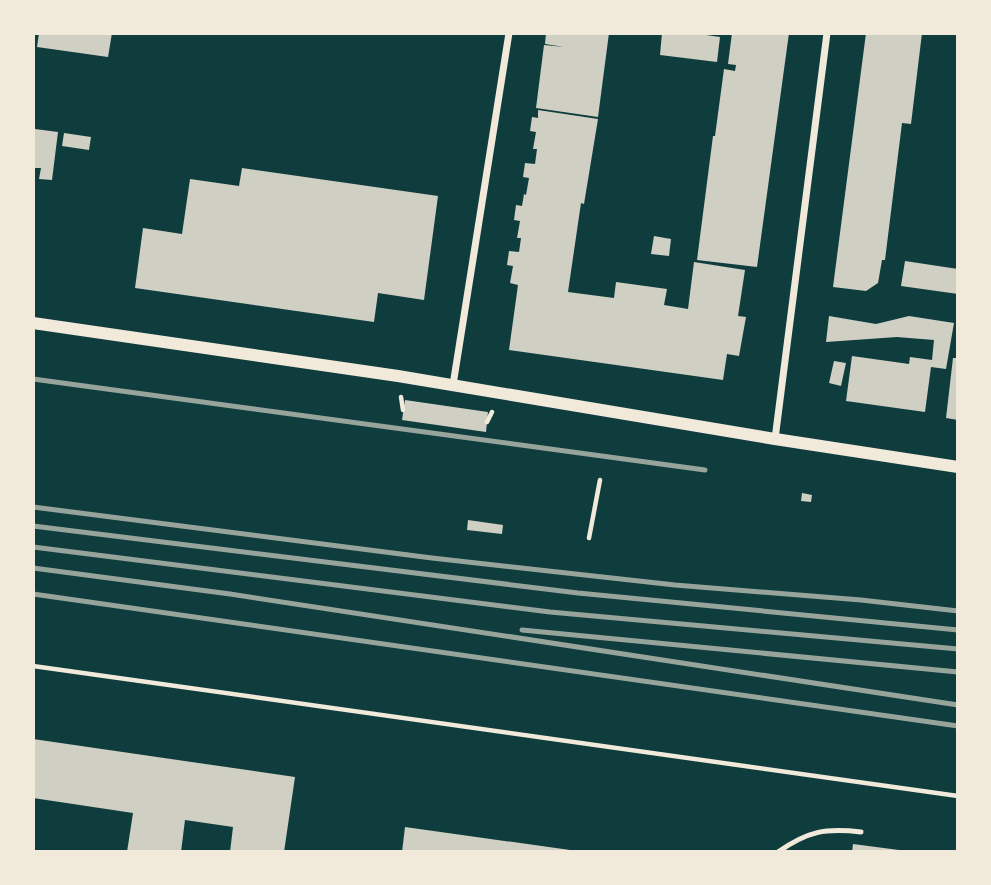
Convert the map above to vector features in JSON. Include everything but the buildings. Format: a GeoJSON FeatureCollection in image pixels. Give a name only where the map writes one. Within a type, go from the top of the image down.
{"type":"FeatureCollection","features":[{"type":"Feature","properties":{"kind":"street"},"geometry":{"type":"LineString","coordinates":[[453,385],[509,33]]}},
{"type":"Feature","properties":{"kind":"street"},"geometry":{"type":"LineString","coordinates":[[775,439],[827,33]]}},
{"type":"Feature","properties":{"kind":"street"},"geometry":{"type":"LineString","coordinates":[[33,323],[453,385],[958,467]]}},
{"type":"Feature","properties":{"kind":"lane"},"geometry":{"type":"LineString","coordinates":[[778,852],[791,842],[812,834],[835,829],[861,832]]}},
{"type":"Feature","properties":{"kind":"path"},"geometry":{"type":"LineString","coordinates":[[589,538],[600,480]]}},
{"type":"Feature","properties":{"kind":"path"},"geometry":{"type":"LineString","coordinates":[[33,666],[958,796]]}},
{"type":"Feature","properties":{"kind":"railway"},"geometry":{"type":"LineString","coordinates":[[33,379],[705,470]]}},
{"type":"Feature","properties":{"kind":"railway"},"geometry":{"type":"LineString","coordinates":[[33,507],[432,558],[675,585],[958,611]]}},
{"type":"Feature","properties":{"kind":"railway"},"geometry":{"type":"LineString","coordinates":[[33,526],[578,593],[958,630]]}},
{"type":"Feature","properties":{"kind":"railway"},"geometry":{"type":"LineString","coordinates":[[33,547],[550,612],[958,649]]}},
{"type":"Feature","properties":{"kind":"railway"},"geometry":{"type":"LineString","coordinates":[[33,568],[230,594],[958,705]]}},
{"type":"Feature","properties":{"kind":"railway"},"geometry":{"type":"LineString","coordinates":[[33,594],[958,726]]}},
{"type":"Feature","properties":{"kind":"railway"},"geometry":{"type":"LineString","coordinates":[[522,630],[958,672]]}}]}
